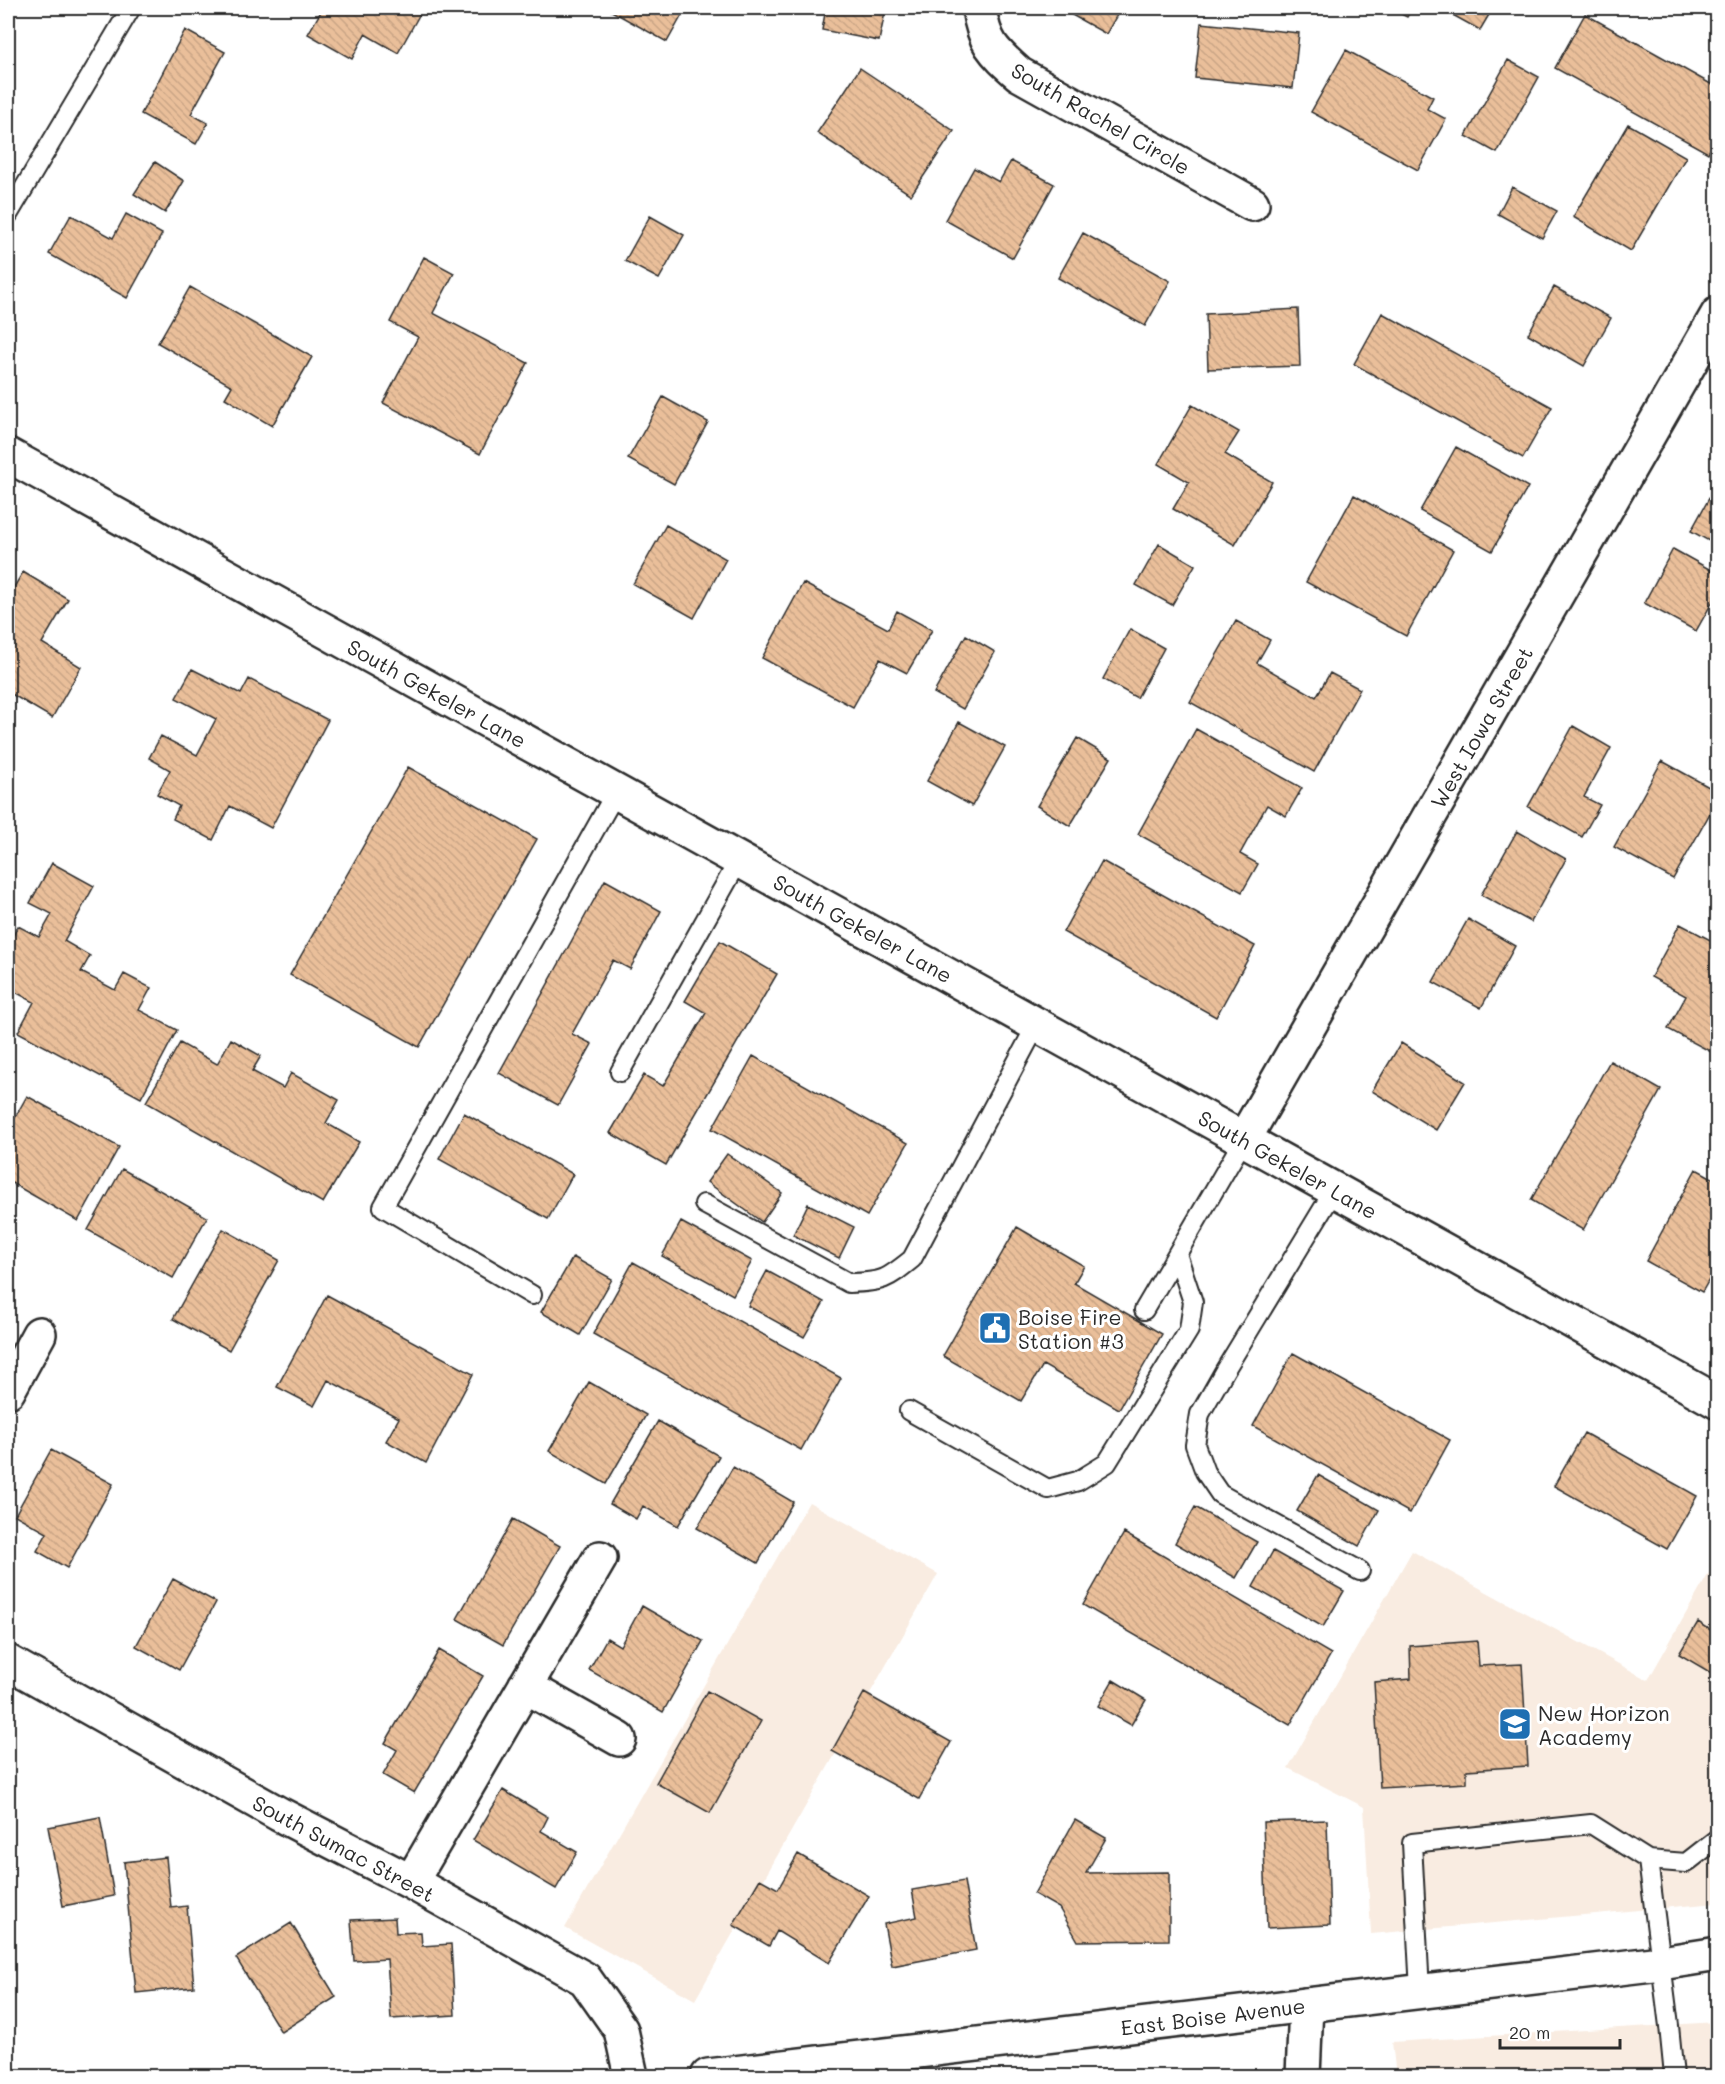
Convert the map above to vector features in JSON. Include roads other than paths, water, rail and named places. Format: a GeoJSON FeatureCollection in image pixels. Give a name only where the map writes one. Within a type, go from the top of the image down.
{"type":"FeatureCollection","features":[{"type":"Feature","properties":{"kind":"street","name":"South Rachel Circle"},"geometry":{"type":"LineString","coordinates":[[979,8],[982,30],[995,53],[1019,74],[1252,204]]}},
{"type":"Feature","properties":{"kind":"street","name":"West Iowa Street"},"geometry":{"type":"LineString","coordinates":[[1244,1139],[1718,314]]}},
{"type":"Feature","properties":{"kind":"street","name":"South Gekeler Lane"},"geometry":{"type":"LineString","coordinates":[[9,460],[1037,1024],[1718,1402]]}},
{"type":"Feature","properties":{"kind":"street"},"geometry":{"type":"LineString","coordinates":[[8,1391],[39,1334]]}},
{"type":"Feature","properties":{"kind":"street"},"geometry":{"type":"LineString","coordinates":[[411,1882],[600,1558]]}},
{"type":"Feature","properties":{"kind":"street","name":"South Sumac Street"},"geometry":{"type":"LineString","coordinates":[[8,1662],[279,1814],[411,1882],[585,1979],[621,2030],[631,2076]]}},
{"type":"Feature","properties":{"kind":"street"},"geometry":{"type":"LineString","coordinates":[[525,1686],[620,1739]]}},
{"type":"Feature","properties":{"kind":"street","name":"East Boise Avenue"},"geometry":{"type":"LineString","coordinates":[[708,2076],[1718,1954]]}},
{"type":"Feature","properties":{"kind":"street"},"geometry":{"type":"LineString","coordinates":[[1303,2076],[1306,2005]]}},
{"type":"Feature","properties":{"kind":"lane"},"geometry":{"type":"LineString","coordinates":[[8,214],[130,8]]}},
{"type":"Feature","properties":{"kind":"lane"},"geometry":{"type":"LineString","coordinates":[[532,1295],[383,1207],[616,792]]}},
{"type":"Feature","properties":{"kind":"lane"},"geometry":{"type":"LineString","coordinates":[[620,1072],[739,860]]}},
{"type":"Feature","properties":{"kind":"lane"},"geometry":{"type":"LineString","coordinates":[[704,1204],[849,1283],[889,1278],[912,1259],[1037,1024]]}},
{"type":"Feature","properties":{"kind":"lane"},"geometry":{"type":"LineString","coordinates":[[1144,1310],[1244,1139]]}},
{"type":"Feature","properties":{"kind":"lane"},"geometry":{"type":"LineString","coordinates":[[1335,1190],[1200,1414],[1195,1445],[1205,1472],[1220,1494],[1360,1571]]}},
{"type":"Feature","properties":{"kind":"lane"},"geometry":{"type":"LineString","coordinates":[[909,1410],[1048,1490],[1078,1480],[1107,1463],[1190,1330],[1193,1302],[1177,1254]]}},
{"type":"Feature","properties":{"kind":"lane"},"geometry":{"type":"LineString","coordinates":[[1420,1991],[1412,1843],[1591,1824],[1648,1860],[1686,1863],[1718,1838]]}},
{"type":"Feature","properties":{"kind":"lane"},"geometry":{"type":"LineString","coordinates":[[1648,1860],[1674,2076]]}},
{"type":"Feature","properties":{"kind":"place","name":"Boise Fire Station #3"},"geometry":{"type":"Point","coordinates":[995,1328]}},
{"type":"Feature","properties":{"kind":"place","name":"New Horizon Academy"},"geometry":{"type":"Point","coordinates":[1515,1724]}}]}
